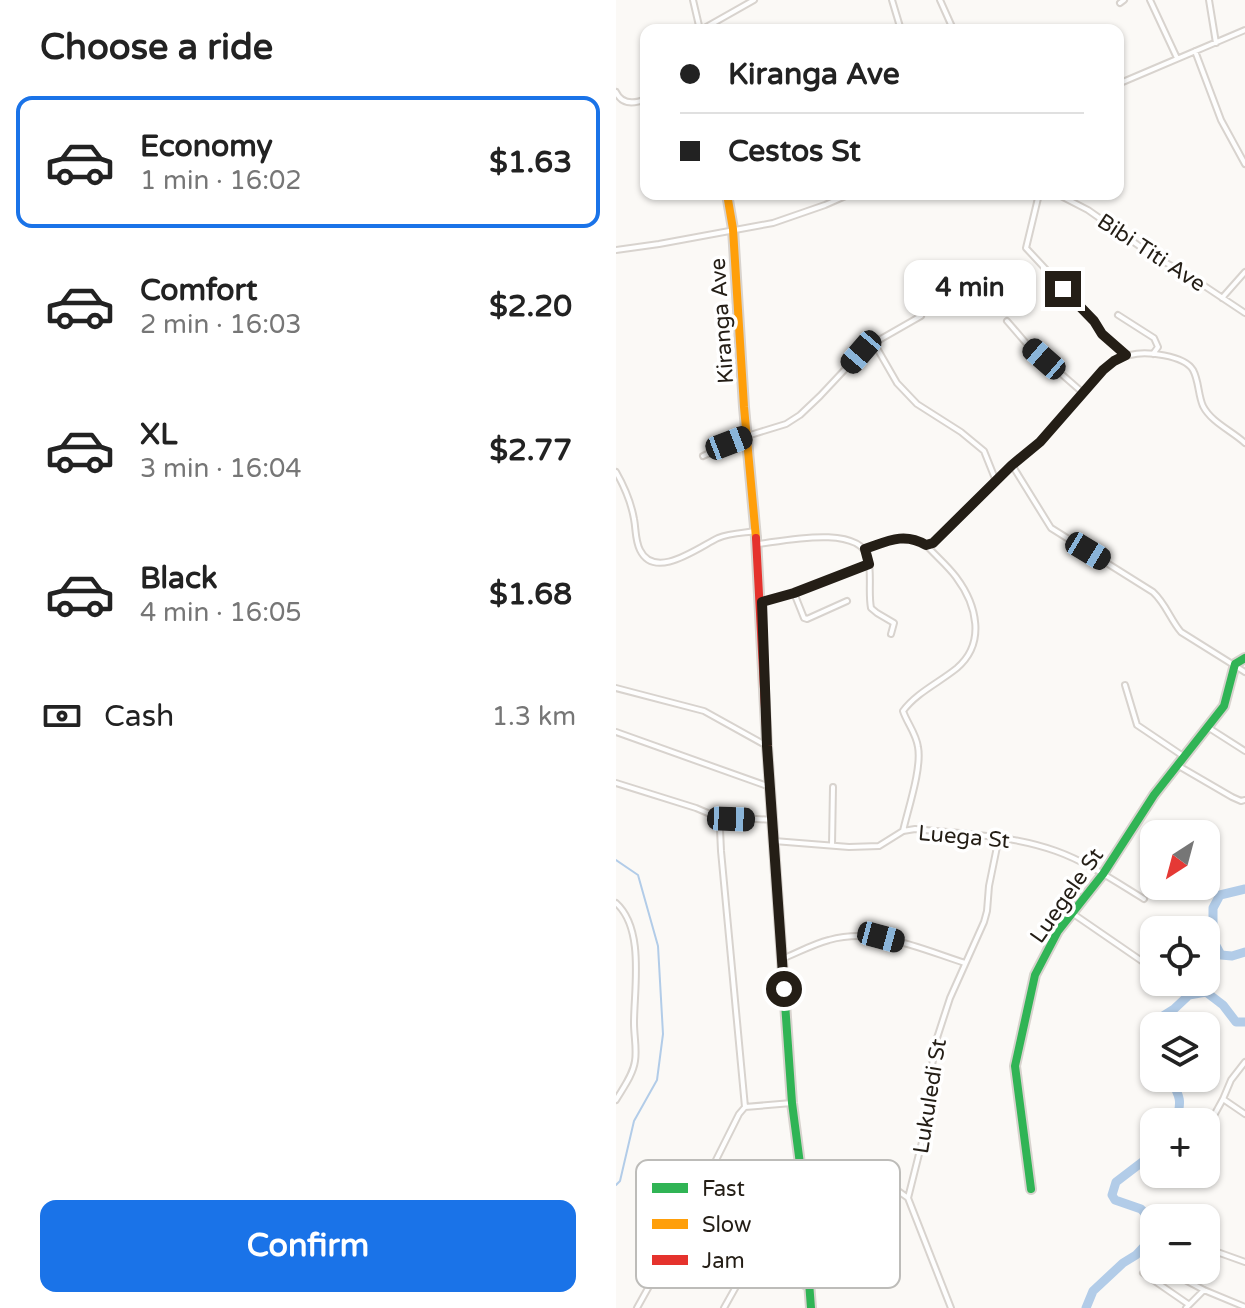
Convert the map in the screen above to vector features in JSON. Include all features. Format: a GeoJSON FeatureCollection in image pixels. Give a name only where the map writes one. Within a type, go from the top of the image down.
{"type":"FeatureCollection","features":[{"type":"Feature","properties":{"kind":"street"},"geometry":{"type":"LineString","coordinates":[[693,0],[699,24]]}},
{"type":"Feature","properties":{"kind":"street"},"geometry":{"type":"LineString","coordinates":[[712,24],[754,0]]}},
{"type":"Feature","properties":{"kind":"street"},"geometry":{"type":"LineString","coordinates":[[892,0],[899,24]]}},
{"type":"Feature","properties":{"kind":"street"},"geometry":{"type":"LineString","coordinates":[[940,0],[951,24]]}},
{"type":"Feature","properties":{"kind":"street"},"geometry":{"type":"LineString","coordinates":[[1150,0],[1177,58]]}},
{"type":"Feature","properties":{"kind":"street"},"geometry":{"type":"LineString","coordinates":[[1209,0],[1216,43]]}},
{"type":"Feature","properties":{"kind":"street"},"geometry":{"type":"LineString","coordinates":[[1124,81],[1245,30]]}},
{"type":"Feature","properties":{"kind":"street"},"geometry":{"type":"LineString","coordinates":[[1195,51],[1221,120],[1245,164]]}},
{"type":"Feature","properties":{"kind":"street"},"geometry":{"type":"LineString","coordinates":[[616,92],[619,99],[628,103],[640,100]]}},
{"type":"Feature","properties":{"kind":"street","name":"Kiranga Ave"},"geometry":{"type":"LineString","coordinates":[[728,200],[733,229],[762,602],[767,746],[792,1103],[799,1160]]}},
{"type":"Feature","properties":{"kind":"street"},"geometry":{"type":"LineString","coordinates":[[616,250],[773,223],[836,200]]}},
{"type":"Feature","properties":{"kind":"street"},"geometry":{"type":"LineString","coordinates":[[1038,200],[1026,248],[1094,321],[1102,334],[1126,355]]}},
{"type":"Feature","properties":{"kind":"street","name":"Bibi Titi Ave"},"geometry":{"type":"LineString","coordinates":[[1069,200],[1245,313]]}},
{"type":"Feature","properties":{"kind":"street"},"geometry":{"type":"LineString","coordinates":[[1222,298],[1245,272]]}},
{"type":"Feature","properties":{"kind":"street"},"geometry":{"type":"LineString","coordinates":[[1118,315],[1154,338],[1158,344],[1153,354]]}},
{"type":"Feature","properties":{"kind":"street"},"geometry":{"type":"LineString","coordinates":[[703,456],[747,436],[786,424],[820,396],[861,352],[921,316]]}},
{"type":"Feature","properties":{"kind":"street"},"geometry":{"type":"LineString","coordinates":[[1007,321],[1026,343],[1082,392]]}},
{"type":"Feature","properties":{"kind":"street"},"geometry":{"type":"LineString","coordinates":[[874,343],[902,389],[917,404],[984,451],[996,481]]}},
{"type":"Feature","properties":{"kind":"street"},"geometry":{"type":"LineString","coordinates":[[926,545],[937,540],[1012,465],[1040,442],[1103,370],[1126,355],[1153,354],[1182,360],[1194,372],[1203,406],[1245,443]]}},
{"type":"Feature","properties":{"kind":"street"},"geometry":{"type":"LineString","coordinates":[[1012,465],[1051,528],[1153,592],[1162,600],[1173,624],[1181,632],[1245,672]]}},
{"type":"Feature","properties":{"kind":"street"},"geometry":{"type":"LineString","coordinates":[[616,472],[634,517],[641,553],[655,562],[666,563],[721,537],[756,531]]}},
{"type":"Feature","properties":{"kind":"street"},"geometry":{"type":"LineString","coordinates":[[865,549],[902,537],[918,540],[955,575],[974,617],[976,636],[960,665],[903,711],[918,746],[919,759],[903,831]]}},
{"type":"Feature","properties":{"kind":"street"},"geometry":{"type":"LineString","coordinates":[[757,544],[815,538],[854,541],[865,549],[869,564],[870,604],[873,611],[894,623],[891,634]]}},
{"type":"Feature","properties":{"kind":"street"},"geometry":{"type":"LineString","coordinates":[[762,602],[869,564]]}},
{"type":"Feature","properties":{"kind":"street"},"geometry":{"type":"LineString","coordinates":[[794,593],[807,619],[847,601]]}},
{"type":"Feature","properties":{"kind":"street"},"geometry":{"type":"LineString","coordinates":[[1235,664],[1245,658]]}},
{"type":"Feature","properties":{"kind":"street","name":"Luegele St"},"geometry":{"type":"LineString","coordinates":[[1031,1189],[1015,1066],[1035,975],[1048,948],[1103,874],[1154,795],[1224,706],[1235,664]]}},
{"type":"Feature","properties":{"kind":"street"},"geometry":{"type":"LineString","coordinates":[[1125,685],[1137,725],[1183,756]]}},
{"type":"Feature","properties":{"kind":"street"},"geometry":{"type":"LineString","coordinates":[[616,688],[704,711],[767,746]]}},
{"type":"Feature","properties":{"kind":"street"},"geometry":{"type":"LineString","coordinates":[[1209,728],[1245,751]]}},
{"type":"Feature","properties":{"kind":"street"},"geometry":{"type":"LineString","coordinates":[[616,732],[770,787]]}},
{"type":"Feature","properties":{"kind":"street"},"geometry":{"type":"LineString","coordinates":[[1177,765],[1232,797],[1245,800]]}},
{"type":"Feature","properties":{"kind":"street"},"geometry":{"type":"LineString","coordinates":[[616,783],[722,819],[773,820]]}},
{"type":"Feature","properties":{"kind":"street"},"geometry":{"type":"LineString","coordinates":[[832,845],[833,787]]}},
{"type":"Feature","properties":{"kind":"street"},"geometry":{"type":"LineString","coordinates":[[722,819],[721,851],[745,1107]]}},
{"type":"Feature","properties":{"kind":"street","name":"Luega St"},"geometry":{"type":"LineString","coordinates":[[774,841],[879,846],[903,831],[915,829],[999,837],[1058,851],[1140,897]]}},
{"type":"Feature","properties":{"kind":"street","name":"Lukuledi St"},"geometry":{"type":"LineString","coordinates":[[908,1198],[928,1118],[936,1041],[950,998],[984,922],[999,837]]}},
{"type":"Feature","properties":{"kind":"street"},"geometry":{"type":"LineString","coordinates":[[616,913],[618,905]]}},
{"type":"Feature","properties":{"kind":"street"},"geometry":{"type":"LineString","coordinates":[[616,1100],[636,1059],[634,944],[626,914],[618,905]]}},
{"type":"Feature","properties":{"kind":"street"},"geometry":{"type":"LineString","coordinates":[[1072,913],[1140,960]]}},
{"type":"Feature","properties":{"kind":"street"},"geometry":{"type":"LineString","coordinates":[[782,959],[828,940],[869,935],[965,963]]}},
{"type":"Feature","properties":{"kind":"street"},"geometry":{"type":"LineString","coordinates":[[1218,1108],[1226,1088],[1245,1062]]}},
{"type":"Feature","properties":{"kind":"street"},"geometry":{"type":"LineString","coordinates":[[1223,1099],[1245,1114]]}},
{"type":"Feature","properties":{"kind":"street"},"geometry":{"type":"LineString","coordinates":[[716,1160],[745,1107],[792,1103]]}},
{"type":"Feature","properties":{"kind":"street"},"geometry":{"type":"LineString","coordinates":[[900,1191],[908,1198],[951,1308]]}},
{"type":"Feature","properties":{"kind":"street"},"geometry":{"type":"LineString","coordinates":[[1220,1253],[1245,1262]]}},
{"type":"Feature","properties":{"kind":"street"},"geometry":{"type":"LineString","coordinates":[[1158,1284],[1187,1306],[1204,1290]]}},
{"type":"Feature","properties":{"kind":"street"},"geometry":{"type":"LineString","coordinates":[[1193,1284],[1245,1307]]}},
{"type":"Feature","properties":{"kind":"street"},"geometry":{"type":"LineString","coordinates":[[648,1288],[638,1306],[648,1308]]}},
{"type":"Feature","properties":{"kind":"street"},"geometry":{"type":"LineString","coordinates":[[724,1308],[735,1288]]}},
{"type":"Feature","properties":{"kind":"street","name":"Kiranga Ave"},"geometry":{"type":"LineString","coordinates":[[811,1289],[811,1308]]}},
{"type":"Feature","properties":{"kind":"waterway"},"geometry":{"type":"LineString","coordinates":[[616,860],[638,875],[658,946],[663,1034],[657,1080],[634,1121],[620,1181],[616,1185]]}},
{"type":"Feature","properties":{"kind":"waterway"},"geometry":{"type":"LineString","coordinates":[[1245,889],[1220,895],[1213,908],[1215,944],[1221,955],[1245,952]]}},
{"type":"Feature","properties":{"kind":"waterway"},"geometry":{"type":"LineString","coordinates":[[1169,1012],[1189,995],[1206,992],[1223,1005],[1236,1022],[1245,1022]]}},
{"type":"Feature","properties":{"kind":"waterway"},"geometry":{"type":"LineString","coordinates":[[1177,1092],[1179,1108]]}},
{"type":"Feature","properties":{"kind":"waterway"},"geometry":{"type":"LineString","coordinates":[[1086,1308],[1093,1291],[1152,1238],[1153,1222],[1141,1209],[1115,1200],[1112,1195],[1116,1182],[1140,1164]]}},
{"type":"Feature","properties":{"kind":"traffic: fast"},"geometry":{"type":"LineString","coordinates":[[1031,1189],[1015,1066],[1035,975],[1058,931],[1103,874],[1154,795],[1224,706],[1235,664],[1245,658]]}},
{"type":"Feature","properties":{"kind":"traffic: fast"},"geometry":{"type":"LineString","coordinates":[[777,889],[792,1103],[799,1160]]}},
{"type":"Feature","properties":{"kind":"traffic: fast"},"geometry":{"type":"LineString","coordinates":[[809,1288],[811,1308]]}},
{"type":"Feature","properties":{"kind":"traffic: slow"},"geometry":{"type":"LineString","coordinates":[[728,200],[733,229],[756,538]]}},
{"type":"Feature","properties":{"kind":"traffic: jam"},"geometry":{"type":"LineString","coordinates":[[756,538],[777,889]]}},
{"type":"Feature","properties":{"kind":"route"},"geometry":{"type":"LineString","coordinates":[[784,989],[767,746],[762,602],[869,564],[865,549],[885,542],[909,537],[926,545],[933,543],[1012,465],[1040,442],[1103,370],[1126,355],[1102,334],[1094,321],[1063,289]]}}]}
